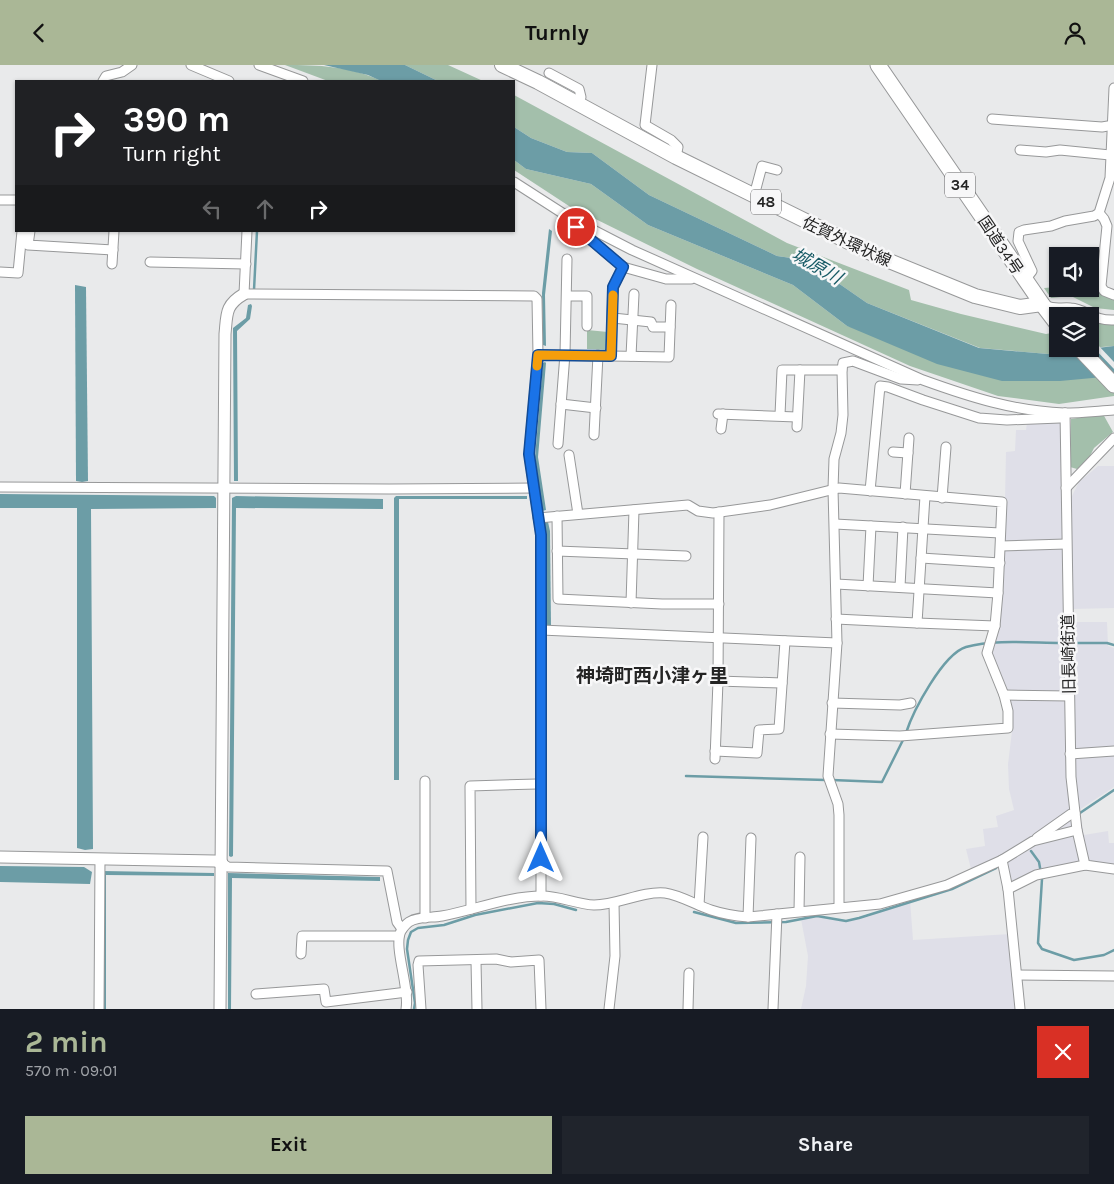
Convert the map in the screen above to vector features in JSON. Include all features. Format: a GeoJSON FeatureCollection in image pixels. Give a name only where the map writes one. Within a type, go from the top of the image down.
{"type":"FeatureCollection","features":[{"type":"Feature","properties":{"kind":"highway","name":"国道34号"},"geometry":{"type":"LineString","coordinates":[[878,65],[1049,313]]}},
{"type":"Feature","properties":{"kind":"highway"},"geometry":{"type":"LineString","coordinates":[[1088,357],[1114,385]]}},
{"type":"Feature","properties":{"kind":"main road","name":"佐賀外環状線"},"geometry":{"type":"LineString","coordinates":[[502,65],[538,82],[676,157],[754,196],[848,236],[877,256],[975,296],[1020,307],[1042,304]]}},
{"type":"Feature","properties":{"kind":"street"},"geometry":{"type":"LineString","coordinates":[[104,80],[106,76],[122,72],[132,65]]}},
{"type":"Feature","properties":{"kind":"street"},"geometry":{"type":"LineString","coordinates":[[191,65],[226,80]]}},
{"type":"Feature","properties":{"kind":"street"},"geometry":{"type":"LineString","coordinates":[[259,65],[300,80]]}},
{"type":"Feature","properties":{"kind":"street"},"geometry":{"type":"LineString","coordinates":[[652,65],[645,125],[671,140],[678,147],[676,157]]}},
{"type":"Feature","properties":{"kind":"street"},"geometry":{"type":"LineString","coordinates":[[549,73],[579,89],[581,97],[578,104]]}},
{"type":"Feature","properties":{"kind":"street"},"geometry":{"type":"LineString","coordinates":[[1025,279],[1032,271],[1018,241],[1019,233],[1024,230],[1051,226],[1065,221],[1094,216],[1099,213],[1110,178],[1114,88]]}},
{"type":"Feature","properties":{"kind":"street"},"geometry":{"type":"LineString","coordinates":[[992,119],[1102,127],[1113,125]]}},
{"type":"Feature","properties":{"kind":"street"},"geometry":{"type":"LineString","coordinates":[[1020,150],[1046,152],[1060,150],[1110,155]]}},
{"type":"Feature","properties":{"kind":"street"},"geometry":{"type":"LineString","coordinates":[[754,196],[762,166],[776,170]]}},
{"type":"Feature","properties":{"kind":"street"},"geometry":{"type":"LineString","coordinates":[[515,183],[570,217],[632,250],[923,380],[988,402],[1013,407],[1065,413],[1114,410]]}},
{"type":"Feature","properties":{"kind":"street"},"geometry":{"type":"LineString","coordinates":[[0,200],[15,200]]}},
{"type":"Feature","properties":{"kind":"street"},"geometry":{"type":"LineString","coordinates":[[1099,213],[1107,227],[1101,286],[1104,291],[1114,295]]}},
{"type":"Feature","properties":{"kind":"street"},"geometry":{"type":"LineString","coordinates":[[570,217],[576,227],[623,267],[666,279],[696,280]]}},
{"type":"Feature","properties":{"kind":"street"},"geometry":{"type":"LineString","coordinates":[[0,272],[18,273],[22,232]]}},
{"type":"Feature","properties":{"kind":"street"},"geometry":{"type":"LineString","coordinates":[[30,232],[28,245],[113,250]]}},
{"type":"Feature","properties":{"kind":"street"},"geometry":{"type":"LineString","coordinates":[[112,264],[114,232]]}},
{"type":"Feature","properties":{"kind":"street"},"geometry":{"type":"LineString","coordinates":[[244,294],[247,232]]}},
{"type":"Feature","properties":{"kind":"street"},"geometry":{"type":"LineString","coordinates":[[558,444],[565,354],[568,259]]}},
{"type":"Feature","properties":{"kind":"street"},"geometry":{"type":"LineString","coordinates":[[150,262],[246,264]]}},
{"type":"Feature","properties":{"kind":"street"},"geometry":{"type":"LineString","coordinates":[[611,356],[613,287],[623,267]]}},
{"type":"Feature","properties":{"kind":"street"},"geometry":{"type":"LineString","coordinates":[[220,1009],[225,334],[227,310],[233,301],[244,294],[534,296],[537,299],[538,355],[529,454],[541,535],[541,896]]}},
{"type":"Feature","properties":{"kind":"street"},"geometry":{"type":"LineString","coordinates":[[630,356],[634,294]]}},
{"type":"Feature","properties":{"kind":"street"},"geometry":{"type":"LineString","coordinates":[[567,296],[587,296],[587,327]]}},
{"type":"Feature","properties":{"kind":"street"},"geometry":{"type":"LineString","coordinates":[[1042,304],[1055,309],[1074,309],[1095,318],[1114,320]]}},
{"type":"Feature","properties":{"kind":"street"},"geometry":{"type":"LineString","coordinates":[[538,355],[669,357],[671,305]]}},
{"type":"Feature","properties":{"kind":"street"},"geometry":{"type":"LineString","coordinates":[[612,318],[651,322],[653,327],[670,327]]}},
{"type":"Feature","properties":{"kind":"street"},"geometry":{"type":"LineString","coordinates":[[594,435],[598,355]]}},
{"type":"Feature","properties":{"kind":"street"},"geometry":{"type":"LineString","coordinates":[[839,907],[839,815],[838,804],[829,779],[836,643],[834,459],[841,433],[843,415],[843,363],[853,361],[901,379],[923,380]]}},
{"type":"Feature","properties":{"kind":"street"},"geometry":{"type":"LineString","coordinates":[[780,415],[782,370],[842,370]]}},
{"type":"Feature","properties":{"kind":"street"},"geometry":{"type":"LineString","coordinates":[[796,427],[800,370]]}},
{"type":"Feature","properties":{"kind":"street"},"geometry":{"type":"LineString","coordinates":[[870,491],[880,386],[888,387],[979,418],[1007,420],[1060,418],[1065,413]]}},
{"type":"Feature","properties":{"kind":"street"},"geometry":{"type":"LineString","coordinates":[[561,404],[596,408]]}},
{"type":"Feature","properties":{"kind":"street","name":"旧長崎街道"},"geometry":{"type":"LineString","coordinates":[[1065,413],[1070,754],[1077,830],[1085,865]]}},
{"type":"Feature","properties":{"kind":"street"},"geometry":{"type":"LineString","coordinates":[[721,429],[720,414],[797,417]]}},
{"type":"Feature","properties":{"kind":"street"},"geometry":{"type":"LineString","coordinates":[[905,494],[910,438]]}},
{"type":"Feature","properties":{"kind":"street"},"geometry":{"type":"LineString","coordinates":[[1066,488],[1114,439]]}},
{"type":"Feature","properties":{"kind":"street"},"geometry":{"type":"LineString","coordinates":[[942,498],[946,447]]}},
{"type":"Feature","properties":{"kind":"street"},"geometry":{"type":"LineString","coordinates":[[893,452],[908,453]]}},
{"type":"Feature","properties":{"kind":"street"},"geometry":{"type":"LineString","coordinates":[[569,455],[578,514]]}},
{"type":"Feature","properties":{"kind":"street"},"geometry":{"type":"LineString","coordinates":[[0,487],[534,488]]}},
{"type":"Feature","properties":{"kind":"street"},"geometry":{"type":"LineString","coordinates":[[538,518],[688,505],[698,511],[713,513],[770,505],[833,489],[1002,502],[1000,533],[1002,546],[995,626],[987,653],[1004,695],[1008,711],[1008,728],[905,736],[830,733]]}},
{"type":"Feature","properties":{"kind":"street"},"geometry":{"type":"LineString","coordinates":[[918,623],[925,496]]}},
{"type":"Feature","properties":{"kind":"street"},"geometry":{"type":"LineString","coordinates":[[631,603],[634,510]]}},
{"type":"Feature","properties":{"kind":"street"},"geometry":{"type":"LineString","coordinates":[[719,512],[719,637],[715,755],[757,753],[759,730],[779,729],[785,641]]}},
{"type":"Feature","properties":{"kind":"street"},"geometry":{"type":"LineString","coordinates":[[557,516],[558,599],[631,603],[719,604]]}},
{"type":"Feature","properties":{"kind":"street"},"geometry":{"type":"LineString","coordinates":[[835,524],[1000,533]]}},
{"type":"Feature","properties":{"kind":"street"},"geometry":{"type":"LineString","coordinates":[[868,586],[871,526]]}},
{"type":"Feature","properties":{"kind":"street"},"geometry":{"type":"LineString","coordinates":[[900,587],[903,527]]}},
{"type":"Feature","properties":{"kind":"street"},"geometry":{"type":"LineString","coordinates":[[1002,546],[1066,544]]}},
{"type":"Feature","properties":{"kind":"street"},"geometry":{"type":"LineString","coordinates":[[557,551],[686,556]]}},
{"type":"Feature","properties":{"kind":"street"},"geometry":{"type":"LineString","coordinates":[[921,558],[1000,563]]}},
{"type":"Feature","properties":{"kind":"street"},"geometry":{"type":"LineString","coordinates":[[836,584],[998,593]]}},
{"type":"Feature","properties":{"kind":"street"},"geometry":{"type":"LineString","coordinates":[[836,619],[995,626]]}},
{"type":"Feature","properties":{"kind":"street"},"geometry":{"type":"LineString","coordinates":[[541,630],[836,643]]}},
{"type":"Feature","properties":{"kind":"street"},"geometry":{"type":"LineString","coordinates":[[718,681],[782,683]]}},
{"type":"Feature","properties":{"kind":"street"},"geometry":{"type":"LineString","coordinates":[[1004,695],[1069,696]]}},
{"type":"Feature","properties":{"kind":"street"},"geometry":{"type":"LineString","coordinates":[[832,703],[900,705],[911,703]]}},
{"type":"Feature","properties":{"kind":"street"},"geometry":{"type":"LineString","coordinates":[[1070,754],[1114,751]]}},
{"type":"Feature","properties":{"kind":"street"},"geometry":{"type":"LineString","coordinates":[[424,781],[425,918]]}},
{"type":"Feature","properties":{"kind":"street"},"geometry":{"type":"LineString","coordinates":[[471,909],[470,786],[537,784]]}},
{"type":"Feature","properties":{"kind":"street"},"geometry":{"type":"LineString","coordinates":[[301,954],[302,936],[401,932],[409,922],[541,896],[562,897],[578,903],[594,905],[614,903],[654,893],[667,893],[734,916],[748,917],[865,906],[947,885],[1002,860],[1033,841],[1072,813],[1075,813]]}},
{"type":"Feature","properties":{"kind":"street"},"geometry":{"type":"LineString","coordinates":[[1033,841],[1077,830]]}},
{"type":"Feature","properties":{"kind":"street"},"geometry":{"type":"LineString","coordinates":[[699,905],[703,837]]}},
{"type":"Feature","properties":{"kind":"street"},"geometry":{"type":"LineString","coordinates":[[748,917],[751,838]]}},
{"type":"Feature","properties":{"kind":"street"},"geometry":{"type":"LineString","coordinates":[[0,857],[215,861],[228,867],[387,871],[397,922],[401,932],[399,946],[412,999],[421,1009]]}},
{"type":"Feature","properties":{"kind":"street"},"geometry":{"type":"LineString","coordinates":[[799,911],[800,857]]}},
{"type":"Feature","properties":{"kind":"street"},"geometry":{"type":"LineString","coordinates":[[99,1009],[100,859]]}},
{"type":"Feature","properties":{"kind":"street"},"geometry":{"type":"LineString","coordinates":[[1002,860],[1008,889],[1020,1009]]}},
{"type":"Feature","properties":{"kind":"street"},"geometry":{"type":"LineString","coordinates":[[1008,889],[1040,873],[1085,865],[1114,869]]}},
{"type":"Feature","properties":{"kind":"street"},"geometry":{"type":"LineString","coordinates":[[609,1009],[615,956],[614,903]]}},
{"type":"Feature","properties":{"kind":"street"},"geometry":{"type":"LineString","coordinates":[[773,1009],[777,914]]}},
{"type":"Feature","properties":{"kind":"street"},"geometry":{"type":"LineString","coordinates":[[412,999],[419,961],[496,959],[511,962],[539,960],[541,1009]]}},
{"type":"Feature","properties":{"kind":"street"},"geometry":{"type":"LineString","coordinates":[[476,961],[477,1009]]}},
{"type":"Feature","properties":{"kind":"street"},"geometry":{"type":"LineString","coordinates":[[688,1009],[690,973]]}},
{"type":"Feature","properties":{"kind":"street"},"geometry":{"type":"LineString","coordinates":[[1017,975],[1114,976]]}},
{"type":"Feature","properties":{"kind":"street"},"geometry":{"type":"LineString","coordinates":[[256,994],[324,989],[326,1002],[412,999]]}},
{"type":"Feature","properties":{"kind":"shaded area"},"geometry":{"type":"Polygon","coordinates":[[[1061,422],[1062,498],[1071,498],[1079,482],[1098,466],[1114,466],[1114,608],[1072,609],[1072,622],[1107,622],[1108,646],[1114,648],[1114,787],[1079,810],[1084,835],[1108,831],[1109,843],[1114,843],[1114,865],[1089,863],[1010,884],[1003,855],[971,869],[966,849],[985,846],[983,829],[998,827],[996,816],[1014,810],[1009,789],[1008,764],[1013,723],[1011,700],[992,652],[1005,500],[1006,452],[1015,451],[1016,430],[1026,430],[1027,423],[1061,422]]]}},
{"type":"Feature","properties":{"kind":"shaded area"},"geometry":{"type":"Polygon","coordinates":[[[910,900],[913,940],[1010,934],[1017,1009],[801,1009],[806,986],[808,956],[801,919],[820,916],[848,922],[910,900]]]}},
{"type":"Feature","properties":{"kind":"green space"},"geometry":{"type":"Polygon","coordinates":[[[285,65],[346,69],[379,80],[325,80],[285,65]]]}},
{"type":"Feature","properties":{"kind":"green space"},"geometry":{"type":"Polygon","coordinates":[[[405,65],[448,65],[481,80],[436,80],[405,65]]]}},
{"type":"Feature","properties":{"kind":"green space"},"geometry":{"type":"Polygon","coordinates":[[[515,96],[787,243],[909,290],[911,300],[961,314],[1049,333],[1049,354],[980,348],[867,303],[805,260],[777,256],[649,195],[592,153],[567,152],[531,138],[515,128],[515,96]]]}},
{"type":"Feature","properties":{"kind":"green space"},"geometry":{"type":"Polygon","coordinates":[[[515,161],[526,169],[591,184],[648,225],[793,285],[847,326],[1114,376],[1114,396],[1059,404],[998,396],[910,366],[697,269],[569,206],[515,171],[515,161]]]}},
{"type":"Feature","properties":{"kind":"green space"},"geometry":{"type":"Polygon","coordinates":[[[1044,288],[1049,288],[1049,295],[1044,288]]]}},
{"type":"Feature","properties":{"kind":"green space"},"geometry":{"type":"Polygon","coordinates":[[[1099,290],[1114,291],[1114,310],[1093,307],[1073,297],[1099,297],[1099,290]]]}},
{"type":"Feature","properties":{"kind":"green space"},"geometry":{"type":"Polygon","coordinates":[[[1099,323],[1114,324],[1114,346],[1099,347],[1099,323]]]}},
{"type":"Feature","properties":{"kind":"green space"},"geometry":{"type":"Polygon","coordinates":[[[587,330],[608,332],[608,350],[587,349],[587,330]]]}},
{"type":"Feature","properties":{"kind":"green space"},"geometry":{"type":"Polygon","coordinates":[[[1103,414],[1113,432],[1094,448],[1090,456],[1077,469],[1070,467],[1071,419],[1103,414]]]}},
{"type":"Feature","properties":{"kind":"water"},"geometry":{"type":"Polygon","coordinates":[[[324,65],[405,65],[436,80],[379,80],[368,75],[324,65]]]}},
{"type":"Feature","properties":{"kind":"water"},"geometry":{"type":"Polygon","coordinates":[[[515,128],[531,138],[567,152],[592,153],[649,195],[777,256],[805,260],[867,303],[979,348],[1049,354],[1049,357],[1099,357],[1099,348],[1114,346],[1114,376],[1060,381],[1002,381],[937,364],[847,326],[793,285],[648,225],[591,184],[526,169],[515,161],[515,128]]]}},
{"type":"Feature","properties":{"kind":"water"},"geometry":{"type":"Polygon","coordinates":[[[549,229],[552,231],[545,295],[546,346],[543,345],[542,293],[549,229]]]}},
{"type":"Feature","properties":{"kind":"water"},"geometry":{"type":"Polygon","coordinates":[[[75,285],[86,287],[88,481],[82,482],[76,481],[75,285]]]}},
{"type":"Feature","properties":{"kind":"water"},"geometry":{"type":"Polygon","coordinates":[[[251,304],[250,319],[237,331],[238,481],[234,481],[233,328],[246,318],[248,305],[251,304]]]}},
{"type":"Feature","properties":{"kind":"water"},"geometry":{"type":"Polygon","coordinates":[[[545,362],[538,457],[546,510],[542,511],[535,457],[543,363],[545,362]]]}},
{"type":"Feature","properties":{"kind":"water"},"geometry":{"type":"Polygon","coordinates":[[[0,494],[214,496],[216,498],[216,508],[91,509],[93,849],[77,848],[77,508],[0,508],[0,494]]]}},
{"type":"Feature","properties":{"kind":"water"},"geometry":{"type":"Polygon","coordinates":[[[236,496],[383,499],[383,509],[236,508],[233,856],[231,857],[229,856],[232,498],[236,496]]]}},
{"type":"Feature","properties":{"kind":"water"},"geometry":{"type":"Polygon","coordinates":[[[396,496],[527,496],[527,499],[399,499],[399,780],[394,780],[394,498],[396,496]]]}},
{"type":"Feature","properties":{"kind":"water"},"geometry":{"type":"Polygon","coordinates":[[[544,522],[548,522],[550,531],[551,626],[547,626],[544,522]]]}},
{"type":"Feature","properties":{"kind":"water"},"geometry":{"type":"Polygon","coordinates":[[[0,866],[84,867],[92,872],[90,884],[0,882],[0,866]]]}},
{"type":"Feature","properties":{"kind":"water"},"geometry":{"type":"Polygon","coordinates":[[[103,871],[214,873],[214,876],[106,875],[106,1009],[103,1009],[103,871]]]}},
{"type":"Feature","properties":{"kind":"water"},"geometry":{"type":"Polygon","coordinates":[[[228,873],[380,877],[380,881],[232,878],[231,1009],[228,1009],[228,873]]]}},
{"type":"Feature","properties":{"kind":"pier"},"geometry":{"type":"Polygon","coordinates":[[[1099,346],[1114,362],[1114,369],[1099,353],[1099,346]]]}},
{"type":"Feature","properties":{"kind":"waterway"},"geometry":{"type":"LineString","coordinates":[[254,290],[257,232]]}},
{"type":"Feature","properties":{"kind":"waterway"},"geometry":{"type":"LineString","coordinates":[[906,733],[915,711],[930,684],[948,660],[957,652],[966,647],[989,643],[1062,643]]}},
{"type":"Feature","properties":{"kind":"waterway"},"geometry":{"type":"LineString","coordinates":[[1073,643],[1107,643],[1114,645]]}},
{"type":"Feature","properties":{"kind":"waterway"},"geometry":{"type":"LineString","coordinates":[[832,780],[882,782],[904,738]]}},
{"type":"Feature","properties":{"kind":"waterway"},"geometry":{"type":"LineString","coordinates":[[686,776],[826,780]]}},
{"type":"Feature","properties":{"kind":"waterway"},"geometry":{"type":"LineString","coordinates":[[1080,813],[1114,790]]}},
{"type":"Feature","properties":{"kind":"waterway"},"geometry":{"type":"LineString","coordinates":[[1031,851],[1039,862],[1042,879],[1038,943],[1042,949],[1074,960],[1104,955],[1114,950]]}},
{"type":"Feature","properties":{"kind":"waterway"},"geometry":{"type":"LineString","coordinates":[[694,912],[736,923],[786,922],[817,916],[846,921],[952,889],[996,868]]}},
{"type":"Feature","properties":{"kind":"waterway"},"geometry":{"type":"LineString","coordinates":[[414,1009],[415,1003],[407,949],[411,932],[418,928],[444,925],[475,915],[538,903],[554,904],[576,910]]}},
{"type":"Feature","properties":{"kind":"slow traffic"},"geometry":{"type":"LineString","coordinates":[[537,366],[538,355],[611,356],[613,295]]}},
{"type":"Feature","properties":{"kind":"district","name":"神埼町西小津ヶ里"},"geometry":{"type":"Point","coordinates":[652,675]}},
{"type":"Feature","properties":{"kind":"route"},"geometry":{"type":"LineString","coordinates":[[541,858],[541,535],[529,454],[538,355],[611,356],[613,287],[623,267],[576,227]]}},
{"type":"Feature","properties":{"kind":"water label","name":"城原川"},"geometry":{"type":"Point","coordinates":[817,266]}}]}
